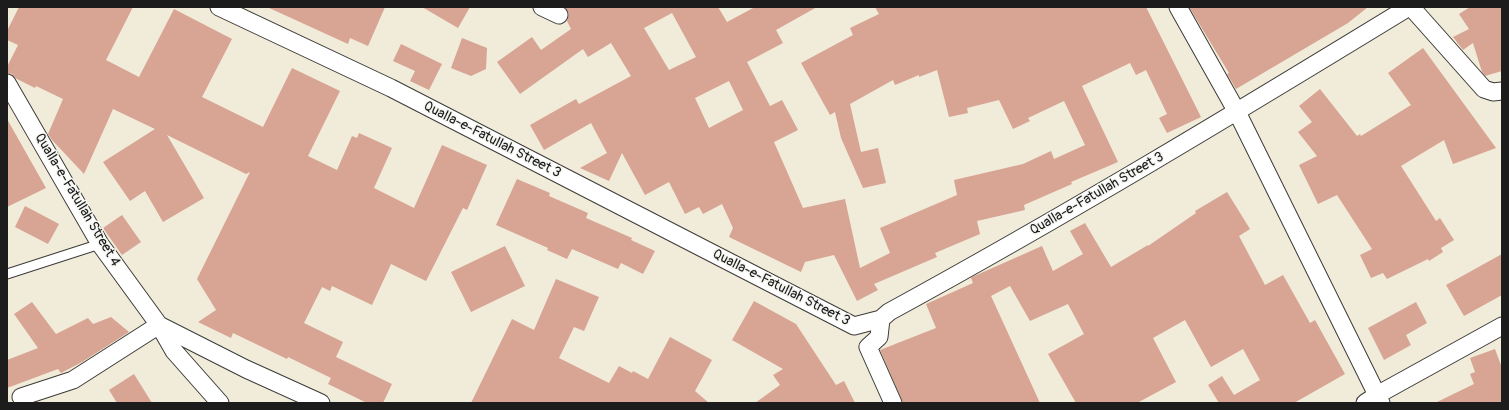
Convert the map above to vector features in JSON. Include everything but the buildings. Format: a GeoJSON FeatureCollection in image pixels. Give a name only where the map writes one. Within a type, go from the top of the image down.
{"type":"FeatureCollection","features":[{"type":"Feature","properties":{"kind":"street","name":"Qualla-e-Fatullah Street 3"},"geometry":{"type":"LineString","coordinates":[[219,7],[391,88],[854,326],[881,319],[889,312],[979,263],[1237,112],[1410,7]]}},
{"type":"Feature","properties":{"kind":"street"},"geometry":{"type":"LineString","coordinates":[[542,7],[559,15]]}},
{"type":"Feature","properties":{"kind":"street"},"geometry":{"type":"LineString","coordinates":[[1178,7],[1237,112],[1375,400],[1502,326]]}},
{"type":"Feature","properties":{"kind":"street"},"geometry":{"type":"LineString","coordinates":[[1410,7],[1484,89],[1493,92],[1502,91]]}},
{"type":"Feature","properties":{"kind":"street","name":"Qualla-e-Fatullah Street 4"},"geometry":{"type":"LineString","coordinates":[[7,83],[100,244],[159,325],[246,369],[320,403]]}},
{"type":"Feature","properties":{"kind":"street"},"geometry":{"type":"LineString","coordinates":[[881,319],[878,336],[868,347],[893,403]]}},
{"type":"Feature","properties":{"kind":"street"},"geometry":{"type":"LineString","coordinates":[[21,397],[73,380],[159,325],[174,352],[220,403]]}},
{"type":"Feature","properties":{"kind":"lane"},"geometry":{"type":"LineString","coordinates":[[7,274],[100,244]]}}]}
